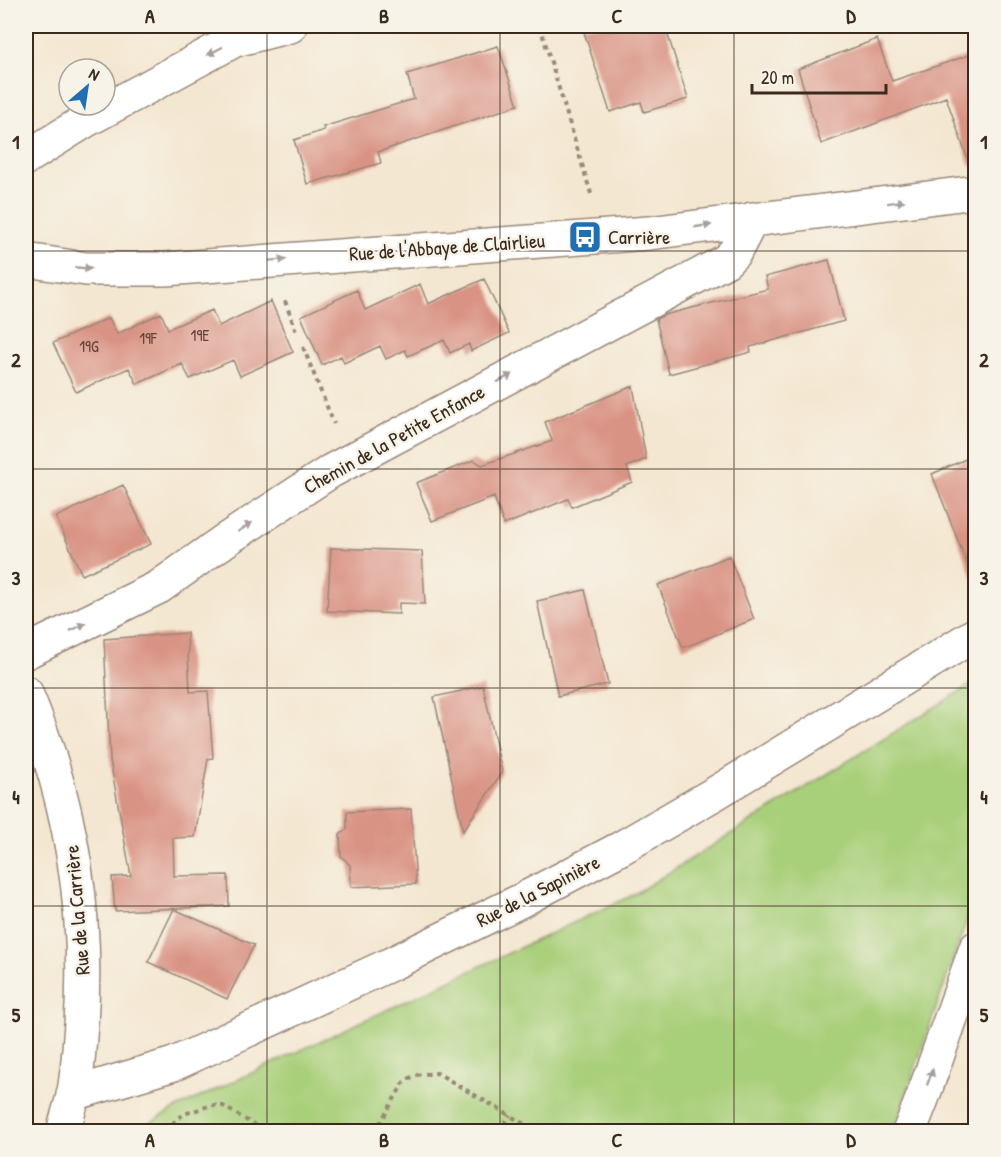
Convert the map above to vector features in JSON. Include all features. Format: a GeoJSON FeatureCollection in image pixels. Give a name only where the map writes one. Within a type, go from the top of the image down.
{"type":"FeatureCollection","features":[{"type":"Feature","properties":{"kind":"street"},"geometry":{"type":"LineString","coordinates":[[26,158],[85,121],[235,40],[290,26]]}},
{"type":"Feature","properties":{"kind":"street","name":"Rue de l'Abbaye de Clairlieu"},"geometry":{"type":"LineString","coordinates":[[26,260],[86,269],[165,269],[649,232],[975,192]]}},
{"type":"Feature","properties":{"kind":"street","name":"Chemin de la Petite Enfance"},"geometry":{"type":"LineString","coordinates":[[26,652],[159,587],[331,471],[726,261],[735,252],[752,219]]}},
{"type":"Feature","properties":{"kind":"street","name":"Rue de la Sapinière"},"geometry":{"type":"LineString","coordinates":[[74,1094],[174,1064],[380,969],[520,901],[621,848],[719,791],[975,634]]}},
{"type":"Feature","properties":{"kind":"street","name":"Rue de la Carrière"},"geometry":{"type":"LineString","coordinates":[[26,693],[56,776],[70,834],[80,895],[83,962],[80,1041],[74,1094],[63,1131]]}},
{"type":"Feature","properties":{"kind":"street"},"geometry":{"type":"LineString","coordinates":[[909,1131],[975,948]]}},
{"type":"Feature","properties":{"kind":"path"},"geometry":{"type":"LineString","coordinates":[[540,26],[604,236]]}},
{"type":"Feature","properties":{"kind":"path"},"geometry":{"type":"LineString","coordinates":[[303,347],[350,461]]}},
{"type":"Feature","properties":{"kind":"path"},"geometry":{"type":"LineString","coordinates":[[375,1131],[404,1082],[415,1075],[437,1073],[538,1131]]}},
{"type":"Feature","properties":{"kind":"path"},"geometry":{"type":"LineString","coordinates":[[168,1131],[184,1114],[212,1105],[223,1106],[266,1131]]}},
{"type":"Feature","properties":{"kind":"path"},"geometry":{"type":"LineString","coordinates":[[500,1131],[510,1115]]}},
{"type":"Feature","properties":{"kind":"green space"},"geometry":{"type":"Polygon","coordinates":[[[975,682],[975,897],[893,1131],[137,1132],[141,1127],[179,1107],[633,895],[975,682]]]}},
{"type":"Feature","properties":{"kind":"building"},"geometry":{"type":"Polygon","coordinates":[[[582,26],[665,26],[688,99],[644,112],[641,102],[610,112],[582,26]]]}},
{"type":"Feature","properties":{"kind":"building"},"geometry":{"type":"Polygon","coordinates":[[[877,39],[892,81],[975,53],[975,165],[970,166],[946,97],[821,144],[798,69],[877,39]]]}},
{"type":"Feature","properties":{"kind":"building"},"geometry":{"type":"Polygon","coordinates":[[[498,46],[518,105],[378,152],[381,163],[307,184],[294,140],[324,130],[323,127],[414,99],[407,74],[498,46]]]}},
{"type":"Feature","properties":{"kind":"building"},"geometry":{"type":"Polygon","coordinates":[[[829,260],[844,321],[750,347],[751,352],[669,374],[656,319],[768,289],[765,277],[829,260]]]}},
{"type":"Feature","properties":{"kind":"building"},"geometry":{"type":"Polygon","coordinates":[[[484,279],[509,333],[471,351],[469,344],[450,353],[444,340],[408,356],[405,350],[386,359],[380,346],[344,363],[341,356],[322,365],[301,316],[357,290],[365,310],[420,284],[428,304],[484,279]]]}},
{"type":"Feature","properties":{"kind":"building"},"geometry":{"type":"Polygon","coordinates":[[[271,301],[293,352],[240,376],[233,360],[190,379],[182,364],[137,384],[129,368],[76,392],[53,343],[109,318],[117,334],[161,313],[168,329],[212,310],[219,326],[271,301]]]}},
{"type":"Feature","properties":{"kind":"building"},"geometry":{"type":"Polygon","coordinates":[[[633,386],[646,459],[627,467],[632,482],[572,507],[568,499],[504,525],[494,497],[432,521],[416,483],[474,460],[482,465],[552,441],[545,422],[633,386]]]}},
{"type":"Feature","properties":{"kind":"building"},"geometry":{"type":"Polygon","coordinates":[[[975,455],[975,578],[973,579],[932,474],[975,455]]]}},
{"type":"Feature","properties":{"kind":"building"},"geometry":{"type":"Polygon","coordinates":[[[123,485],[151,544],[82,575],[56,517],[123,485]]]}},
{"type":"Feature","properties":{"kind":"building"},"geometry":{"type":"Polygon","coordinates":[[[331,548],[422,551],[425,604],[399,603],[399,614],[327,611],[331,548]]]}},
{"type":"Feature","properties":{"kind":"building"},"geometry":{"type":"Polygon","coordinates":[[[729,556],[754,619],[683,648],[658,585],[729,556]]]}},
{"type":"Feature","properties":{"kind":"building"},"geometry":{"type":"Polygon","coordinates":[[[585,590],[608,684],[558,696],[537,601],[585,590]]]}},
{"type":"Feature","properties":{"kind":"building"},"geometry":{"type":"Polygon","coordinates":[[[187,633],[190,692],[208,691],[213,758],[208,759],[195,837],[173,838],[174,876],[228,875],[229,906],[115,911],[112,877],[131,876],[110,760],[104,639],[187,633]]]}},
{"type":"Feature","properties":{"kind":"building"},"geometry":{"type":"Polygon","coordinates":[[[483,686],[502,772],[463,831],[434,697],[483,686]]]}},
{"type":"Feature","properties":{"kind":"building"},"geometry":{"type":"Polygon","coordinates":[[[411,809],[416,884],[351,887],[350,865],[341,856],[340,835],[347,829],[347,812],[411,809]]]}},
{"type":"Feature","properties":{"kind":"building"},"geometry":{"type":"Polygon","coordinates":[[[174,909],[254,945],[227,999],[148,962],[174,909]]]}},
{"type":"Feature","properties":{"kind":"place","name":"Carrière"},"geometry":{"type":"Point","coordinates":[585,237]}}]}
